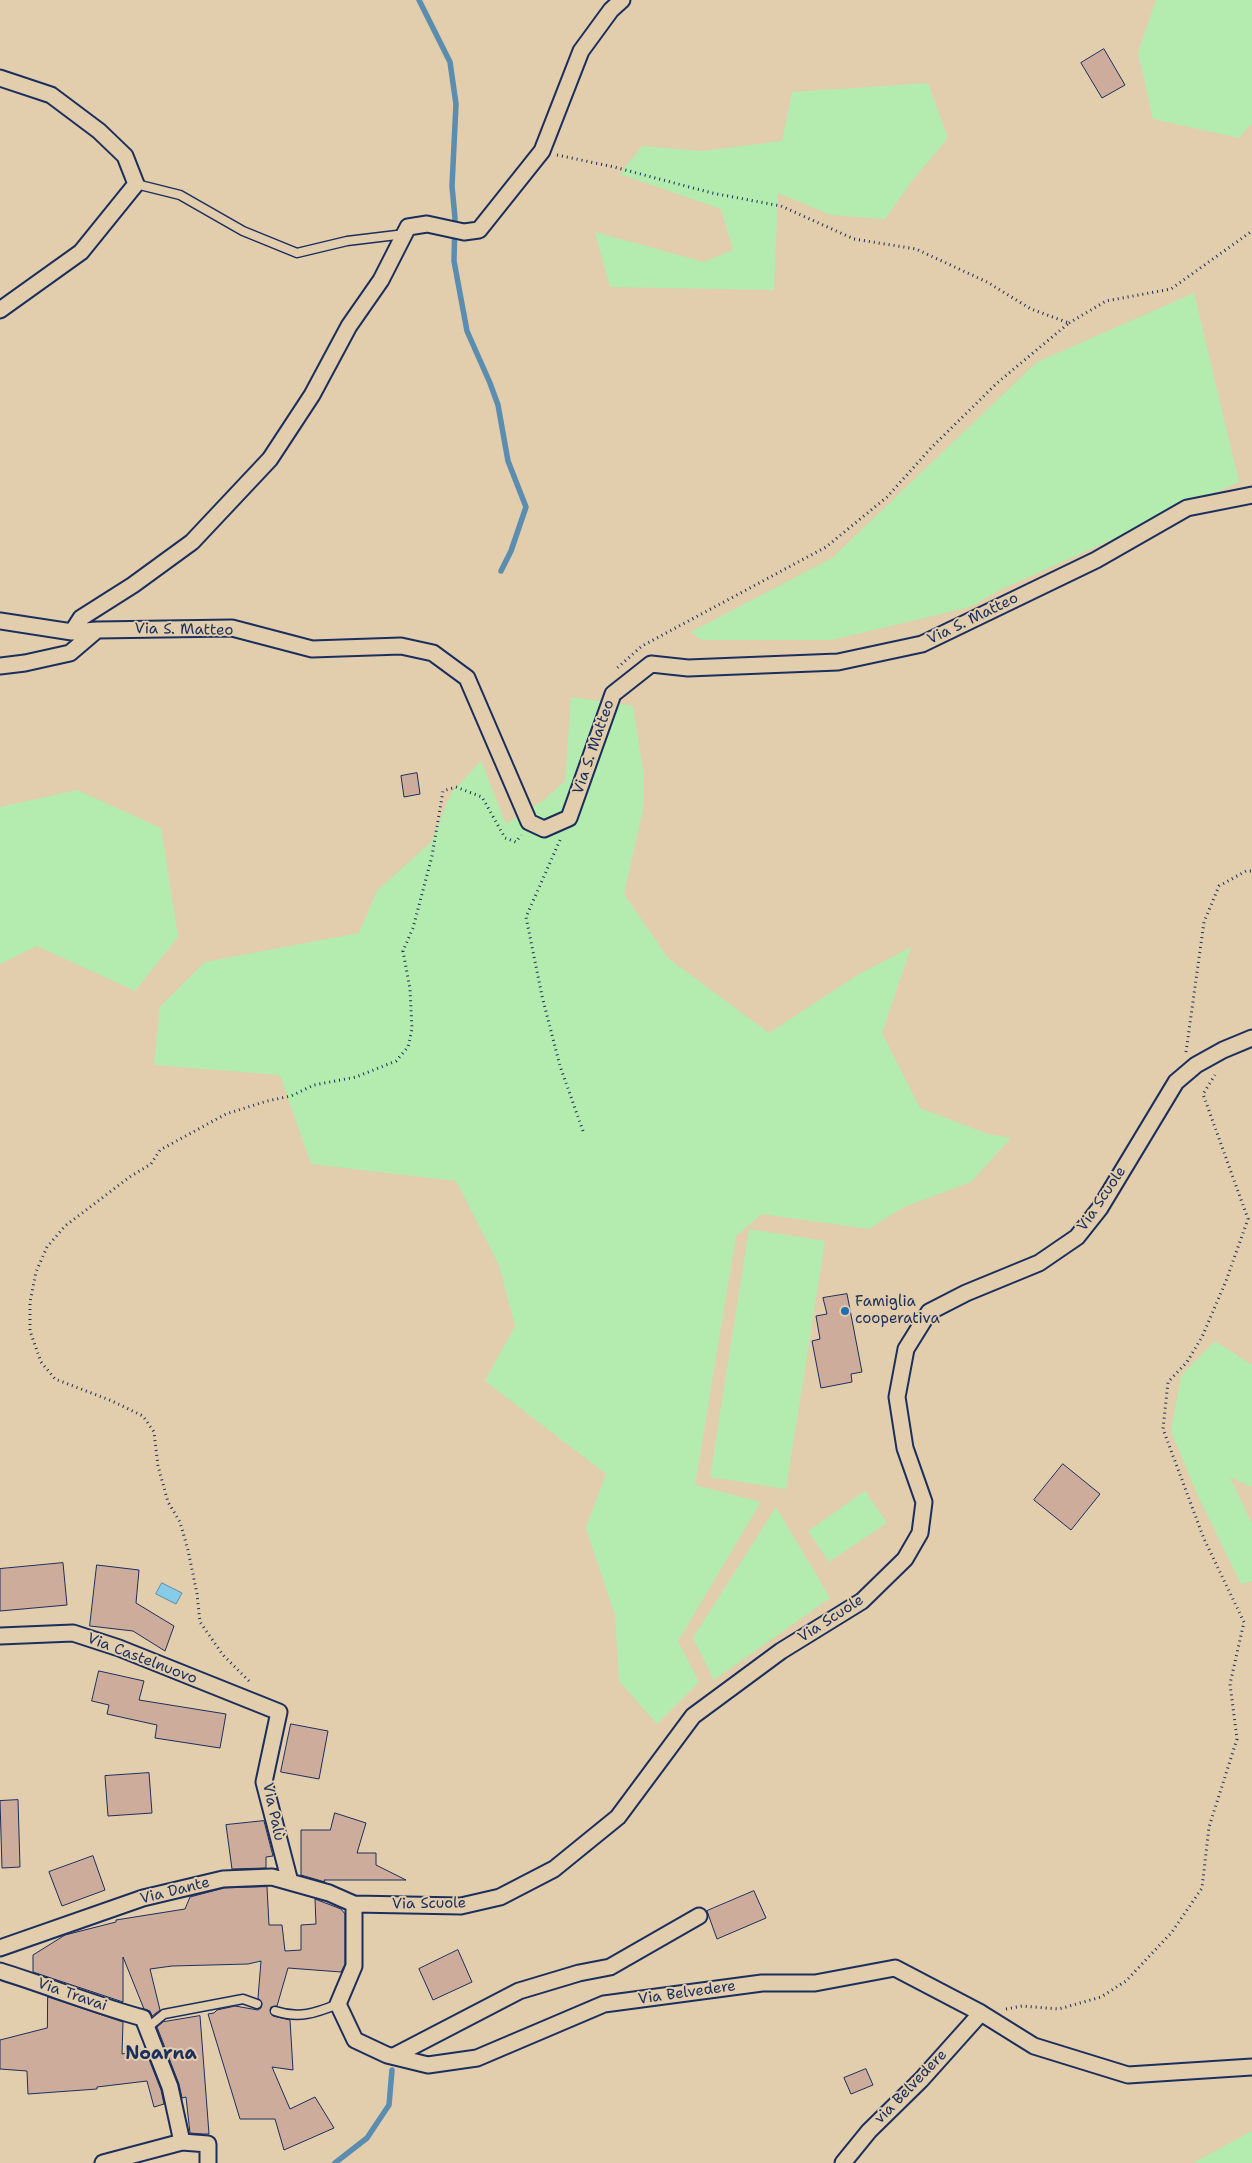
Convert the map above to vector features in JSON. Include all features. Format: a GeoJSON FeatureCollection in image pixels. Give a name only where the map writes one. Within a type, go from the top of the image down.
{"type":"FeatureCollection","features":[{"type":"Feature","properties":{"kind":"street"},"geometry":{"type":"LineString","coordinates":[[72,632],[81,618],[133,585],[192,542],[270,459],[312,395],[349,326],[381,280],[408,227],[427,224],[464,232],[479,230],[489,215],[542,151],[581,51],[611,10],[622,0]]}},
{"type":"Feature","properties":{"kind":"street"},"geometry":{"type":"LineString","coordinates":[[0,78],[51,95],[99,131],[125,156],[136,184],[81,252],[0,310]]}},
{"type":"Feature","properties":{"kind":"street","name":"Via S. Matteo"},"geometry":{"type":"LineString","coordinates":[[569,818],[613,694],[651,664],[688,668],[838,662],[922,644],[1096,560],[1186,508],[1252,495]]}},
{"type":"Feature","properties":{"kind":"street","name":"Via S. Matteo"},"geometry":{"type":"LineString","coordinates":[[0,620],[72,632],[232,628],[312,649],[401,646],[433,653],[467,678],[529,822]]}},
{"type":"Feature","properties":{"kind":"street"},"geometry":{"type":"LineString","coordinates":[[0,666],[25,663],[70,652],[97,630]]}},
{"type":"Feature","properties":{"kind":"street"},"geometry":{"type":"LineString","coordinates":[[529,822],[544,829],[569,818]]}},
{"type":"Feature","properties":{"kind":"street"},"geometry":{"type":"LineString","coordinates":[[1191,1069],[1223,1050],[1252,1038]]}},
{"type":"Feature","properties":{"kind":"street","name":"Via Scuole"},"geometry":{"type":"LineString","coordinates":[[354,1904],[461,1906],[500,1897],[554,1869],[618,1817],[693,1716],[781,1651],[862,1602],[905,1559],[920,1533],[924,1502],[905,1448],[896,1397],[906,1349],[929,1312],[1039,1263],[1077,1237],[1100,1208],[1176,1082],[1191,1069]]}},
{"type":"Feature","properties":{"kind":"street","name":"Via Castelnuovo"},"geometry":{"type":"LineString","coordinates":[[0,1636],[72,1633],[119,1648],[279,1712]]}},
{"type":"Feature","properties":{"kind":"street","name":"Via Palù"},"geometry":{"type":"LineString","coordinates":[[279,1712],[264,1782],[290,1882]]}},
{"type":"Feature","properties":{"kind":"street","name":"Via Dante"},"geometry":{"type":"LineString","coordinates":[[0,1948],[143,1898],[223,1879],[272,1877],[329,1892],[354,1904]]}},
{"type":"Feature","properties":{"kind":"street"},"geometry":{"type":"LineString","coordinates":[[338,2004],[354,1966],[354,1904]]}},
{"type":"Feature","properties":{"kind":"street"},"geometry":{"type":"LineString","coordinates":[[394,2056],[519,1991],[579,1973],[610,1967],[699,1916]]}},
{"type":"Feature","properties":{"kind":"street","name":"Via Belvedere"},"geometry":{"type":"LineString","coordinates":[[338,2004],[355,2040],[394,2056],[428,2064],[477,2058],[604,2004],[762,1983],[814,1983],[894,1968],[981,2013],[1034,2046],[1128,2075],[1252,2067]]}},
{"type":"Feature","properties":{"kind":"street","name":"Via Travai"},"geometry":{"type":"LineString","coordinates":[[0,1971],[51,1987],[145,2023]]}},
{"type":"Feature","properties":{"kind":"street","name":"via Belvedere"},"geometry":{"type":"LineString","coordinates":[[843,2163],[869,2131],[922,2080],[981,2013]]}},
{"type":"Feature","properties":{"kind":"street"},"geometry":{"type":"LineString","coordinates":[[145,2023],[170,2087],[182,2142]]}},
{"type":"Feature","properties":{"kind":"street"},"geometry":{"type":"LineString","coordinates":[[104,2163],[182,2142],[208,2144],[208,2163]]}},
{"type":"Feature","properties":{"kind":"lane"},"geometry":{"type":"LineString","coordinates":[[136,184],[180,195],[243,231],[297,253],[347,241],[405,234]]}},
{"type":"Feature","properties":{"kind":"lane"},"geometry":{"type":"LineString","coordinates":[[145,2023],[164,2014],[243,2000],[257,2004]]}},
{"type":"Feature","properties":{"kind":"lane"},"geometry":{"type":"LineString","coordinates":[[276,2011],[284,2014],[310,2015],[338,2004]]}},
{"type":"Feature","properties":{"kind":"path"},"geometry":{"type":"LineString","coordinates":[[542,151],[614,167],[712,193],[781,206],[854,239],[916,249],[987,282],[1031,309],[1069,323]]}},
{"type":"Feature","properties":{"kind":"path"},"geometry":{"type":"LineString","coordinates":[[613,694],[616,667],[642,646],[826,547],[886,497],[931,448],[997,383],[1069,323],[1106,301],[1171,289],[1252,231]]}},
{"type":"Feature","properties":{"kind":"path"},"geometry":{"type":"LineString","coordinates":[[251,1682],[223,1655],[200,1622],[197,1594],[188,1550],[180,1522],[168,1502],[158,1466],[154,1432],[143,1416],[112,1401],[55,1379],[41,1362],[30,1331],[30,1302],[36,1272],[47,1247],[65,1226],[131,1176],[151,1164],[160,1150],[226,1114],[267,1101],[291,1096],[314,1085],[356,1078],[396,1061],[408,1047],[412,1029],[410,989],[403,951],[413,928],[432,856],[443,791],[456,786],[482,797],[505,838],[516,842],[529,822]]}},
{"type":"Feature","properties":{"kind":"path"},"geometry":{"type":"LineString","coordinates":[[569,818],[526,917],[542,996],[560,1066],[583,1131]]}},
{"type":"Feature","properties":{"kind":"path"},"geometry":{"type":"LineString","coordinates":[[1191,1069],[1186,1045],[1204,922],[1219,886],[1246,871],[1252,871]]}},
{"type":"Feature","properties":{"kind":"path"},"geometry":{"type":"LineString","coordinates":[[981,2013],[1022,2006],[1059,2009],[1101,1997],[1126,1980],[1172,1932],[1202,1888],[1209,1826],[1237,1739],[1230,1684],[1244,1622],[1204,1539],[1163,1429],[1168,1382],[1187,1362],[1202,1337],[1226,1281],[1248,1219],[1203,1094],[1219,1069]]}},
{"type":"Feature","properties":{"kind":"green space"},"geometry":{"type":"Polygon","coordinates":[[[1156,0],[1252,0],[1252,123],[1239,138],[1153,119],[1138,53],[1156,0]]]}},
{"type":"Feature","properties":{"kind":"green space"},"geometry":{"type":"Polygon","coordinates":[[[928,83],[948,138],[912,181],[885,219],[831,215],[778,193],[774,290],[610,287],[595,232],[704,262],[733,250],[721,209],[620,174],[642,146],[702,151],[782,141],[792,92],[928,83]]]}},
{"type":"Feature","properties":{"kind":"green space"},"geometry":{"type":"Polygon","coordinates":[[[1194,293],[1239,482],[1000,590],[970,607],[832,640],[701,640],[691,632],[832,558],[1037,362],[1194,293]]]}},
{"type":"Feature","properties":{"kind":"green space"},"geometry":{"type":"Polygon","coordinates":[[[571,697],[633,706],[644,776],[644,805],[624,894],[668,958],[769,1033],[859,974],[911,947],[882,1033],[920,1108],[988,1134],[1011,1138],[971,1182],[904,1207],[869,1229],[762,1214],[736,1236],[695,1485],[761,1502],[678,1641],[699,1682],[657,1724],[619,1681],[615,1615],[586,1528],[606,1474],[485,1381],[515,1326],[499,1265],[456,1181],[311,1164],[280,1075],[154,1065],[160,1007],[205,962],[359,933],[377,891],[431,842],[452,792],[481,761],[506,824],[544,800],[565,781],[571,697]]]}},
{"type":"Feature","properties":{"kind":"green space"},"geometry":{"type":"Polygon","coordinates":[[[77,790],[161,828],[178,937],[135,991],[37,946],[0,964],[0,807],[77,790]]]}},
{"type":"Feature","properties":{"kind":"green space"},"geometry":{"type":"Polygon","coordinates":[[[749,1229],[825,1241],[786,1489],[710,1477],[749,1229]]]}},
{"type":"Feature","properties":{"kind":"green space"},"geometry":{"type":"Polygon","coordinates":[[[1215,1341],[1252,1365],[1252,1487],[1230,1477],[1252,1524],[1252,1581],[1241,1584],[1198,1496],[1171,1431],[1181,1376],[1215,1341]]]}},
{"type":"Feature","properties":{"kind":"green space"},"geometry":{"type":"Polygon","coordinates":[[[865,1491],[887,1523],[829,1562],[808,1531],[865,1491]]]}},
{"type":"Feature","properties":{"kind":"green space"},"geometry":{"type":"Polygon","coordinates":[[[776,1507],[830,1598],[714,1680],[693,1638],[776,1507]]]}},
{"type":"Feature","properties":{"kind":"green space"},"geometry":{"type":"Polygon","coordinates":[[[1252,2131],[1252,2163],[1193,2163],[1252,2131]]]}},
{"type":"Feature","properties":{"kind":"water"},"geometry":{"type":"Polygon","coordinates":[[[162,1583],[182,1593],[176,1604],[156,1594],[162,1583]]]}},
{"type":"Feature","properties":{"kind":"building"},"geometry":{"type":"Polygon","coordinates":[[[1104,49],[1125,85],[1102,98],[1081,63],[1104,49]]]}},
{"type":"Feature","properties":{"kind":"building"},"geometry":{"type":"Polygon","coordinates":[[[417,773],[420,794],[404,797],[401,776],[417,773]]]}},
{"type":"Feature","properties":{"kind":"building"},"geometry":{"type":"Polygon","coordinates":[[[847,1294],[862,1372],[851,1374],[852,1382],[821,1388],[812,1341],[820,1339],[816,1316],[827,1314],[823,1298],[847,1294]]]}},
{"type":"Feature","properties":{"kind":"building"},"geometry":{"type":"Polygon","coordinates":[[[1063,1464],[1100,1494],[1071,1530],[1034,1500],[1063,1464]]]}},
{"type":"Feature","properties":{"kind":"building"},"geometry":{"type":"Polygon","coordinates":[[[63,1563],[67,1605],[0,1611],[0,1569],[63,1563]]]}},
{"type":"Feature","properties":{"kind":"building"},"geometry":{"type":"Polygon","coordinates":[[[97,1565],[139,1570],[136,1603],[174,1626],[165,1651],[133,1631],[90,1626],[97,1565]]]}},
{"type":"Feature","properties":{"kind":"building"},"geometry":{"type":"Polygon","coordinates":[[[99,1671],[144,1681],[139,1700],[226,1714],[220,1748],[155,1738],[157,1725],[107,1714],[109,1705],[92,1701],[99,1671]]]}},
{"type":"Feature","properties":{"kind":"building"},"geometry":{"type":"Polygon","coordinates":[[[291,1724],[328,1731],[319,1779],[281,1772],[291,1724]]]}},
{"type":"Feature","properties":{"kind":"building"},"geometry":{"type":"Polygon","coordinates":[[[149,1773],[152,1813],[108,1816],[105,1776],[149,1773]]]}},
{"type":"Feature","properties":{"kind":"building"},"geometry":{"type":"Polygon","coordinates":[[[18,1800],[20,1867],[2,1868],[0,1801],[18,1800]]]}},
{"type":"Feature","properties":{"kind":"building"},"geometry":{"type":"Polygon","coordinates":[[[335,1813],[366,1823],[357,1853],[376,1853],[376,1865],[406,1880],[324,1880],[325,1882],[301,1875],[301,1830],[330,1830],[335,1813]]]}},
{"type":"Feature","properties":{"kind":"building"},"geometry":{"type":"Polygon","coordinates":[[[264,1821],[273,1856],[266,1857],[266,1868],[232,1869],[226,1825],[264,1821]]]}},
{"type":"Feature","properties":{"kind":"building"},"geometry":{"type":"Polygon","coordinates":[[[93,1856],[105,1890],[62,1906],[49,1872],[93,1856]]]}},
{"type":"Feature","properties":{"kind":"building"},"geometry":{"type":"Polygon","coordinates":[[[267,1887],[269,1925],[282,1925],[285,1951],[301,1950],[301,1925],[316,1924],[315,1899],[341,1909],[345,1914],[345,1964],[341,1972],[288,1968],[277,2006],[271,2007],[270,2010],[273,2016],[290,2020],[293,2070],[272,2067],[290,2109],[315,2097],[334,2128],[284,2150],[275,2119],[240,2119],[208,2014],[235,2006],[258,2010],[261,2008],[262,2003],[258,1998],[261,1961],[248,1964],[172,1966],[150,1969],[160,2010],[152,2016],[150,2011],[144,2009],[123,1957],[123,2002],[33,1972],[33,1955],[65,1935],[116,1922],[116,1920],[185,1909],[190,1897],[224,1888],[267,1887]]]}},
{"type":"Feature","properties":{"kind":"building"},"geometry":{"type":"Polygon","coordinates":[[[754,1891],[766,1918],[717,1939],[707,1911],[754,1891]]]}},
{"type":"Feature","properties":{"kind":"building"},"geometry":{"type":"Polygon","coordinates":[[[458,1950],[472,1982],[433,2000],[419,1969],[458,1950]]]}},
{"type":"Feature","properties":{"kind":"building"},"geometry":{"type":"Polygon","coordinates":[[[48,1997],[123,2022],[122,2054],[145,2049],[161,2090],[164,2104],[154,2107],[147,2081],[97,2087],[97,2089],[28,2094],[27,2071],[0,2069],[0,2040],[47,2028],[48,1997]]]}},
{"type":"Feature","properties":{"kind":"building"},"geometry":{"type":"Polygon","coordinates":[[[200,2016],[209,2134],[190,2133],[186,2097],[182,2098],[179,2084],[157,2027],[163,2022],[200,2016]]]}},
{"type":"Feature","properties":{"kind":"building"},"geometry":{"type":"Polygon","coordinates":[[[866,2069],[873,2085],[851,2094],[844,2078],[866,2069]]]}},
{"type":"Feature","properties":{"kind":"waterway"},"geometry":{"type":"LineString","coordinates":[[419,0],[450,62],[456,104],[452,186],[455,218],[454,261],[467,331],[498,405],[508,461],[526,507],[511,551],[501,571]]}},
{"type":"Feature","properties":{"kind":"waterway"},"geometry":{"type":"LineString","coordinates":[[335,2163],[367,2138],[389,2105],[392,2070]]}},
{"type":"Feature","properties":{"kind":"place","name":"Famiglia cooperativa"},"geometry":{"type":"Point","coordinates":[845,1311]}},
{"type":"Feature","properties":{"kind":"district","name":"Noarna"},"geometry":{"type":"Point","coordinates":[161,2054]}}]}
